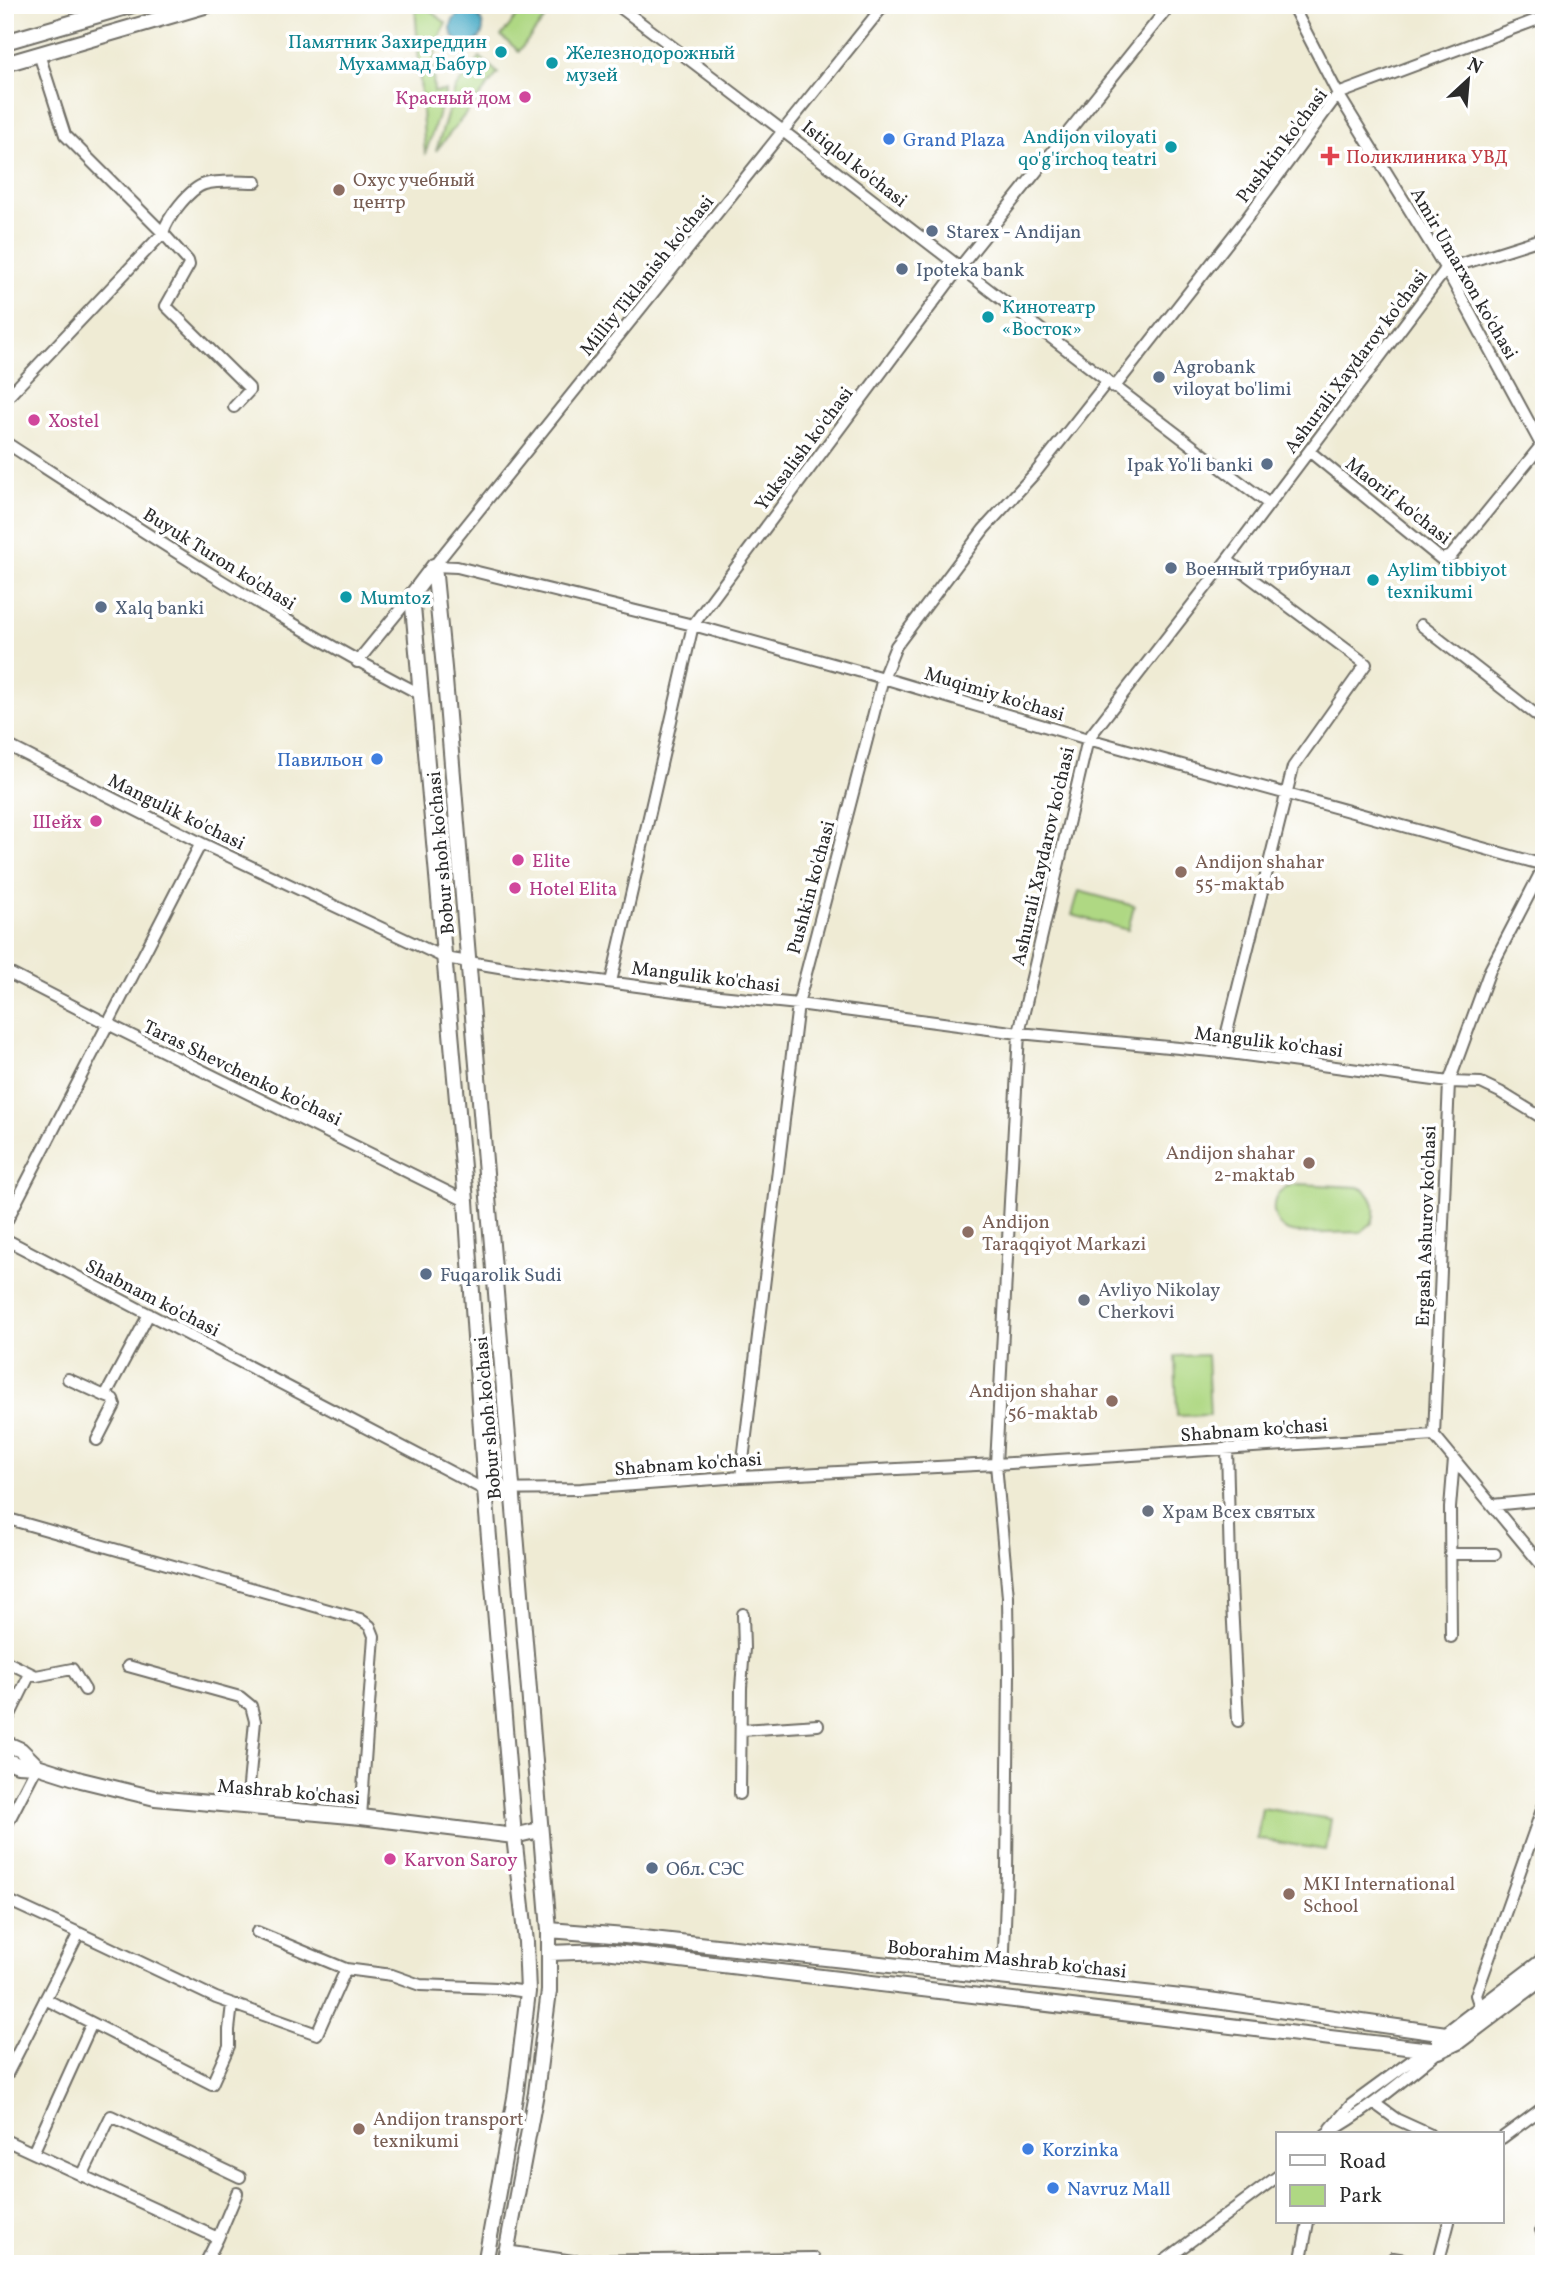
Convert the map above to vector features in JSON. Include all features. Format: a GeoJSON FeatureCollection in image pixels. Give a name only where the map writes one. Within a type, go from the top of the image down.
{"type":"FeatureCollection","features":[{"type":"Feature","properties":{"kind":"main road"},"geometry":{"type":"LineString","coordinates":[[5,42],[133,5]]}},
{"type":"Feature","properties":{"kind":"main road"},"geometry":{"type":"LineString","coordinates":[[5,64],[208,5]]}},
{"type":"Feature","properties":{"kind":"main road"},"geometry":{"type":"LineString","coordinates":[[412,595],[434,566]]}},
{"type":"Feature","properties":{"kind":"main road","name":"Bobur shoh ko'chasi"},"geometry":{"type":"LineString","coordinates":[[434,566],[549,1930],[549,1991],[536,2093],[505,2258]]}},
{"type":"Feature","properties":{"kind":"main road","name":"Bobur shoh ko'chasi"},"geometry":{"type":"LineString","coordinates":[[412,595],[466,1201],[485,1490],[514,1836],[526,1942],[528,1992],[516,2092],[485,2264]]}},
{"type":"Feature","properties":{"kind":"main road","name":"Mashrab ko'chasi"},"geometry":{"type":"LineString","coordinates":[[5,1743],[21,1750],[37,1766]]}},
{"type":"Feature","properties":{"kind":"main road","name":"Mashrab ko'chasi"},"geometry":{"type":"LineString","coordinates":[[5,1760],[155,1798],[360,1817],[514,1836],[539,1830]]}},
{"type":"Feature","properties":{"kind":"main road","name":"Boborahim Mashrab ko'chasi"},"geometry":{"type":"LineString","coordinates":[[549,1930],[1003,1976],[1209,2000],[1452,2038]]}},
{"type":"Feature","properties":{"kind":"main road","name":"Boborahim Mashrab ko'chasi"},"geometry":{"type":"LineString","coordinates":[[549,1953],[605,1951],[1433,2050]]}},
{"type":"Feature","properties":{"kind":"main road"},"geometry":{"type":"LineString","coordinates":[[1452,2038],[1480,2007],[1544,1960]]}},
{"type":"Feature","properties":{"kind":"main road"},"geometry":{"type":"LineString","coordinates":[[920,1988],[922,1968]]}},
{"type":"Feature","properties":{"kind":"main road"},"geometry":{"type":"LineString","coordinates":[[1433,2050],[1544,1977]]}},
{"type":"Feature","properties":{"kind":"street","name":"Istiqlol ko'chasi"},"geometry":{"type":"LineString","coordinates":[[617,5],[1269,504]]}},
{"type":"Feature","properties":{"kind":"street","name":"Milliy Tiklanish ko'chasi"},"geometry":{"type":"LineString","coordinates":[[434,566],[884,5]]}},
{"type":"Feature","properties":{"kind":"street","name":"Yuksalish ko'chasi"},"geometry":{"type":"LineString","coordinates":[[611,982],[693,625],[960,267],[1170,5]]}},
{"type":"Feature","properties":{"kind":"street","name":"Amir Umarxon ko'chasi"},"geometry":{"type":"LineString","coordinates":[[1292,5],[1338,94],[1446,268],[1542,445]]}},
{"type":"Feature","properties":{"kind":"street","name":"Pushkin ko'chasi"},"geometry":{"type":"LineString","coordinates":[[741,1477],[798,1004],[883,678],[896,646],[984,529],[1111,385],[1247,218],[1338,94],[1544,17]]}},
{"type":"Feature","properties":{"kind":"street"},"geometry":{"type":"LineString","coordinates":[[39,54],[65,135],[163,233],[189,263],[166,306],[249,388],[234,407]]}},
{"type":"Feature","properties":{"kind":"street"},"geometry":{"type":"LineString","coordinates":[[5,400],[163,233],[167,220],[195,190],[205,184],[256,181]]}},
{"type":"Feature","properties":{"kind":"street","name":"Ashurali Xaydarov ko'chasi"},"geometry":{"type":"LineString","coordinates":[[1003,1976],[1007,1873],[1008,1597],[996,1464],[1018,1033],[1088,739],[1310,451],[1446,268],[1544,238]]}},
{"type":"Feature","properties":{"kind":"street","name":"Buyuk Turon ko'chasi"},"geometry":{"type":"LineString","coordinates":[[5,442],[206,572],[357,662],[422,695]]}},
{"type":"Feature","properties":{"kind":"street","name":"Maorif ko'chasi"},"geometry":{"type":"LineString","coordinates":[[1310,451],[1441,559],[1451,556],[1542,445]]}},
{"type":"Feature","properties":{"kind":"street"},"geometry":{"type":"LineString","coordinates":[[1222,1052],[1293,766],[1366,664],[1227,560]]}},
{"type":"Feature","properties":{"kind":"street","name":"Muqimiy ko'chasi"},"geometry":{"type":"LineString","coordinates":[[434,566],[457,567],[693,625],[1544,866]]}},
{"type":"Feature","properties":{"kind":"street"},"geometry":{"type":"LineString","coordinates":[[357,662],[412,595]]}},
{"type":"Feature","properties":{"kind":"street"},"geometry":{"type":"LineString","coordinates":[[1421,625],[1544,721]]}},
{"type":"Feature","properties":{"kind":"street","name":"Mangulik ko'chasi"},"geometry":{"type":"LineString","coordinates":[[5,744],[201,844],[445,958],[611,982],[1018,1033],[1222,1052],[1449,1082],[1481,1083],[1544,1119]]}},
{"type":"Feature","properties":{"kind":"street"},"geometry":{"type":"LineString","coordinates":[[5,1224],[201,844]]}},
{"type":"Feature","properties":{"kind":"street","name":"Ergash Ashurov ko'chasi"},"geometry":{"type":"LineString","coordinates":[[1434,1435],[1449,1082],[1490,970],[1544,866]]}},
{"type":"Feature","properties":{"kind":"street","name":"Taras Shevchenko ko'chasi"},"geometry":{"type":"LineString","coordinates":[[5,971],[466,1201]]}},
{"type":"Feature","properties":{"kind":"street","name":"Shabnam ko'chasi"},"geometry":{"type":"LineString","coordinates":[[5,1239],[485,1490],[581,1489],[1434,1435]]}},
{"type":"Feature","properties":{"kind":"street"},"geometry":{"type":"LineString","coordinates":[[105,1395],[149,1314]]}},
{"type":"Feature","properties":{"kind":"street"},"geometry":{"type":"LineString","coordinates":[[68,1379],[113,1399],[115,1405],[97,1440]]}},
{"type":"Feature","properties":{"kind":"street"},"geometry":{"type":"LineString","coordinates":[[1434,1435],[1544,1568]]}},
{"type":"Feature","properties":{"kind":"street"},"geometry":{"type":"LineString","coordinates":[[1227,1448],[1237,1721]]}},
{"type":"Feature","properties":{"kind":"street"},"geometry":{"type":"LineString","coordinates":[[1451,1637],[1450,1508],[1454,1460]]}},
{"type":"Feature","properties":{"kind":"street"},"geometry":{"type":"LineString","coordinates":[[1492,1505],[1544,1500]]}},
{"type":"Feature","properties":{"kind":"street"},"geometry":{"type":"LineString","coordinates":[[5,1518],[360,1619],[370,1626],[374,1636],[360,1817]]}},
{"type":"Feature","properties":{"kind":"street"},"geometry":{"type":"LineString","coordinates":[[1450,1553],[1495,1554]]}},
{"type":"Feature","properties":{"kind":"street"},"geometry":{"type":"LineString","coordinates":[[740,1794],[743,1615]]}},
{"type":"Feature","properties":{"kind":"street"},"geometry":{"type":"LineString","coordinates":[[5,1661],[36,1676],[72,1669],[86,1690]]}},
{"type":"Feature","properties":{"kind":"street"},"geometry":{"type":"LineString","coordinates":[[128,1666],[240,1697],[251,1706],[255,1721],[247,1806]]}},
{"type":"Feature","properties":{"kind":"street"},"geometry":{"type":"LineString","coordinates":[[5,1725],[30,1674]]}},
{"type":"Feature","properties":{"kind":"street"},"geometry":{"type":"LineString","coordinates":[[742,1730],[818,1725]]}},
{"type":"Feature","properties":{"kind":"street"},"geometry":{"type":"LineString","coordinates":[[5,1828],[37,1766]]}},
{"type":"Feature","properties":{"kind":"street"},"geometry":{"type":"LineString","coordinates":[[1480,2007],[1476,1995],[1544,1804]]}},
{"type":"Feature","properties":{"kind":"street"},"geometry":{"type":"LineString","coordinates":[[5,1899],[233,2004],[317,2034],[346,1969]]}},
{"type":"Feature","properties":{"kind":"street"},"geometry":{"type":"LineString","coordinates":[[257,1932],[346,1969],[393,1975],[421,1985],[528,1992]]}},
{"type":"Feature","properties":{"kind":"street"},"geometry":{"type":"LineString","coordinates":[[5,2078],[79,1933]]}},
{"type":"Feature","properties":{"kind":"street"},"geometry":{"type":"LineString","coordinates":[[45,1999],[212,2084],[229,2046],[233,2004]]}},
{"type":"Feature","properties":{"kind":"street"},"geometry":{"type":"LineString","coordinates":[[33,2153],[92,2023]]}},
{"type":"Feature","properties":{"kind":"street"},"geometry":{"type":"LineString","coordinates":[[1330,2132],[1374,2103],[1433,2050]]}},
{"type":"Feature","properties":{"kind":"street"},"geometry":{"type":"LineString","coordinates":[[1328,2132],[1351,2105],[1433,2050]]}},
{"type":"Feature","properties":{"kind":"street"},"geometry":{"type":"LineString","coordinates":[[1374,2103],[1395,2119],[1424,2132]]}},
{"type":"Feature","properties":{"kind":"street"},"geometry":{"type":"LineString","coordinates":[[1504,2136],[1544,2106]]}},
{"type":"Feature","properties":{"kind":"street"},"geometry":{"type":"LineString","coordinates":[[82,2176],[111,2116],[240,2177]]}},
{"type":"Feature","properties":{"kind":"street"},"geometry":{"type":"LineString","coordinates":[[5,2140],[218,2238]]}},
{"type":"Feature","properties":{"kind":"street"},"geometry":{"type":"LineString","coordinates":[[1160,2264],[1276,2177]]}},
{"type":"Feature","properties":{"kind":"street"},"geometry":{"type":"LineString","coordinates":[[205,2264],[237,2193]]}},
{"type":"Feature","properties":{"kind":"street"},"geometry":{"type":"LineString","coordinates":[[1300,2264],[1308,2224]]}},
{"type":"Feature","properties":{"kind":"street"},"geometry":{"type":"LineString","coordinates":[[1438,2264],[1449,2224]]}},
{"type":"Feature","properties":{"kind":"street"},"geometry":{"type":"LineString","coordinates":[[1544,2228],[1541,2230],[1544,2234]]}},
{"type":"Feature","properties":{"kind":"street"},"geometry":{"type":"LineString","coordinates":[[505,2258],[573,2262],[814,2258],[814,2264]]}},
{"type":"Feature","properties":{"kind":"street"},"geometry":{"type":"LineString","coordinates":[[1393,2258],[1430,2264]]}},
{"type":"Feature","properties":{"kind":"green space"},"geometry":{"type":"Polygon","coordinates":[[[415,5],[423,5],[446,23],[436,48],[433,74],[434,92],[446,91],[425,155],[415,5]]]}},
{"type":"Feature","properties":{"kind":"green space"},"geometry":{"type":"Polygon","coordinates":[[[526,5],[556,5],[519,51],[501,36],[526,5]]]}},
{"type":"Feature","properties":{"kind":"green space"},"geometry":{"type":"Polygon","coordinates":[[[480,57],[498,73],[436,151],[455,89],[480,57]]]}},
{"type":"Feature","properties":{"kind":"green space"},"geometry":{"type":"Polygon","coordinates":[[[1079,891],[1134,906],[1128,930],[1072,915],[1079,891]]]}},
{"type":"Feature","properties":{"kind":"green space"},"geometry":{"type":"Polygon","coordinates":[[[1299,1184],[1359,1187],[1373,1202],[1372,1223],[1361,1232],[1313,1234],[1282,1228],[1275,1217],[1275,1198],[1283,1189],[1299,1184]]]}},
{"type":"Feature","properties":{"kind":"green space"},"geometry":{"type":"Polygon","coordinates":[[[1207,1355],[1210,1415],[1177,1416],[1175,1356],[1207,1355]]]}},
{"type":"Feature","properties":{"kind":"green space"},"geometry":{"type":"Polygon","coordinates":[[[1262,1808],[1331,1819],[1326,1850],[1257,1839],[1262,1808]]]}},
{"type":"Feature","properties":{"kind":"water"},"geometry":{"type":"Polygon","coordinates":[[[467,12],[478,17],[483,28],[478,39],[467,44],[456,39],[451,28],[456,17],[467,12]]]}},
{"type":"Feature","properties":{"kind":"place","name":"Памятник Захиреддин Мухаммад Бабур"},"geometry":{"type":"Point","coordinates":[501,52]}},
{"type":"Feature","properties":{"kind":"place","name":"Железнодорожный музей"},"geometry":{"type":"Point","coordinates":[552,63]}},
{"type":"Feature","properties":{"kind":"place","name":"Красный дом"},"geometry":{"type":"Point","coordinates":[525,97]}},
{"type":"Feature","properties":{"kind":"place","name":"Grand Plaza"},"geometry":{"type":"Point","coordinates":[889,139]}},
{"type":"Feature","properties":{"kind":"place","name":"Andijon viloyati qo'g'irchoq teatri"},"geometry":{"type":"Point","coordinates":[1171,147]}},
{"type":"Feature","properties":{"kind":"place","name":"Поликлиника УВД"},"geometry":{"type":"Point","coordinates":[1330,156]}},
{"type":"Feature","properties":{"kind":"place","name":"Охус учебный центр"},"geometry":{"type":"Point","coordinates":[339,190]}},
{"type":"Feature","properties":{"kind":"place","name":"Starex - Andijan"},"geometry":{"type":"Point","coordinates":[932,231]}},
{"type":"Feature","properties":{"kind":"place","name":"Ipoteka bank"},"geometry":{"type":"Point","coordinates":[902,269]}},
{"type":"Feature","properties":{"kind":"place","name":"Кинотеатр «Восток»"},"geometry":{"type":"Point","coordinates":[988,317]}},
{"type":"Feature","properties":{"kind":"place","name":"Agrobank viloyat bo'limi"},"geometry":{"type":"Point","coordinates":[1159,377]}},
{"type":"Feature","properties":{"kind":"place","name":"Xostel"},"geometry":{"type":"Point","coordinates":[34,420]}},
{"type":"Feature","properties":{"kind":"place","name":"Ipak Yo'li banki"},"geometry":{"type":"Point","coordinates":[1267,464]}},
{"type":"Feature","properties":{"kind":"place","name":"Военный трибунал"},"geometry":{"type":"Point","coordinates":[1171,568]}},
{"type":"Feature","properties":{"kind":"place","name":"Aylim tibbiyot texnikumi"},"geometry":{"type":"Point","coordinates":[1373,580]}},
{"type":"Feature","properties":{"kind":"place","name":"Mumtoz"},"geometry":{"type":"Point","coordinates":[346,597]}},
{"type":"Feature","properties":{"kind":"place","name":"Xalq banki"},"geometry":{"type":"Point","coordinates":[101,607]}},
{"type":"Feature","properties":{"kind":"place","name":"Павильон"},"geometry":{"type":"Point","coordinates":[377,759]}},
{"type":"Feature","properties":{"kind":"place","name":"Шейх"},"geometry":{"type":"Point","coordinates":[96,821]}},
{"type":"Feature","properties":{"kind":"place","name":"Elite"},"geometry":{"type":"Point","coordinates":[518,860]}},
{"type":"Feature","properties":{"kind":"place","name":"Andijon shahar 55-maktab"},"geometry":{"type":"Point","coordinates":[1181,872]}},
{"type":"Feature","properties":{"kind":"place","name":"Hotel Elita"},"geometry":{"type":"Point","coordinates":[515,888]}},
{"type":"Feature","properties":{"kind":"place","name":"Andijon shahar 2-maktab"},"geometry":{"type":"Point","coordinates":[1309,1163]}},
{"type":"Feature","properties":{"kind":"place","name":"Andijon Taraqqiyot Markazi"},"geometry":{"type":"Point","coordinates":[968,1232]}},
{"type":"Feature","properties":{"kind":"place","name":"Fuqarolik Sudi"},"geometry":{"type":"Point","coordinates":[426,1274]}},
{"type":"Feature","properties":{"kind":"place","name":"Avliyo Nikolay Cherkovi"},"geometry":{"type":"Point","coordinates":[1084,1300]}},
{"type":"Feature","properties":{"kind":"place","name":"Andijon shahar 56-maktab"},"geometry":{"type":"Point","coordinates":[1112,1401]}},
{"type":"Feature","properties":{"kind":"place","name":"Храм Всех святых"},"geometry":{"type":"Point","coordinates":[1148,1511]}},
{"type":"Feature","properties":{"kind":"place","name":"Karvon Saroy"},"geometry":{"type":"Point","coordinates":[390,1859]}},
{"type":"Feature","properties":{"kind":"place","name":"Обл. СЭС"},"geometry":{"type":"Point","coordinates":[652,1868]}},
{"type":"Feature","properties":{"kind":"place","name":"MKI International School"},"geometry":{"type":"Point","coordinates":[1289,1894]}},
{"type":"Feature","properties":{"kind":"place","name":"Andijon transport texnikumi"},"geometry":{"type":"Point","coordinates":[359,2129]}},
{"type":"Feature","properties":{"kind":"place","name":"Korzinka"},"geometry":{"type":"Point","coordinates":[1028,2149]}},
{"type":"Feature","properties":{"kind":"place","name":"Navruz Mall"},"geometry":{"type":"Point","coordinates":[1053,2188]}}]}
